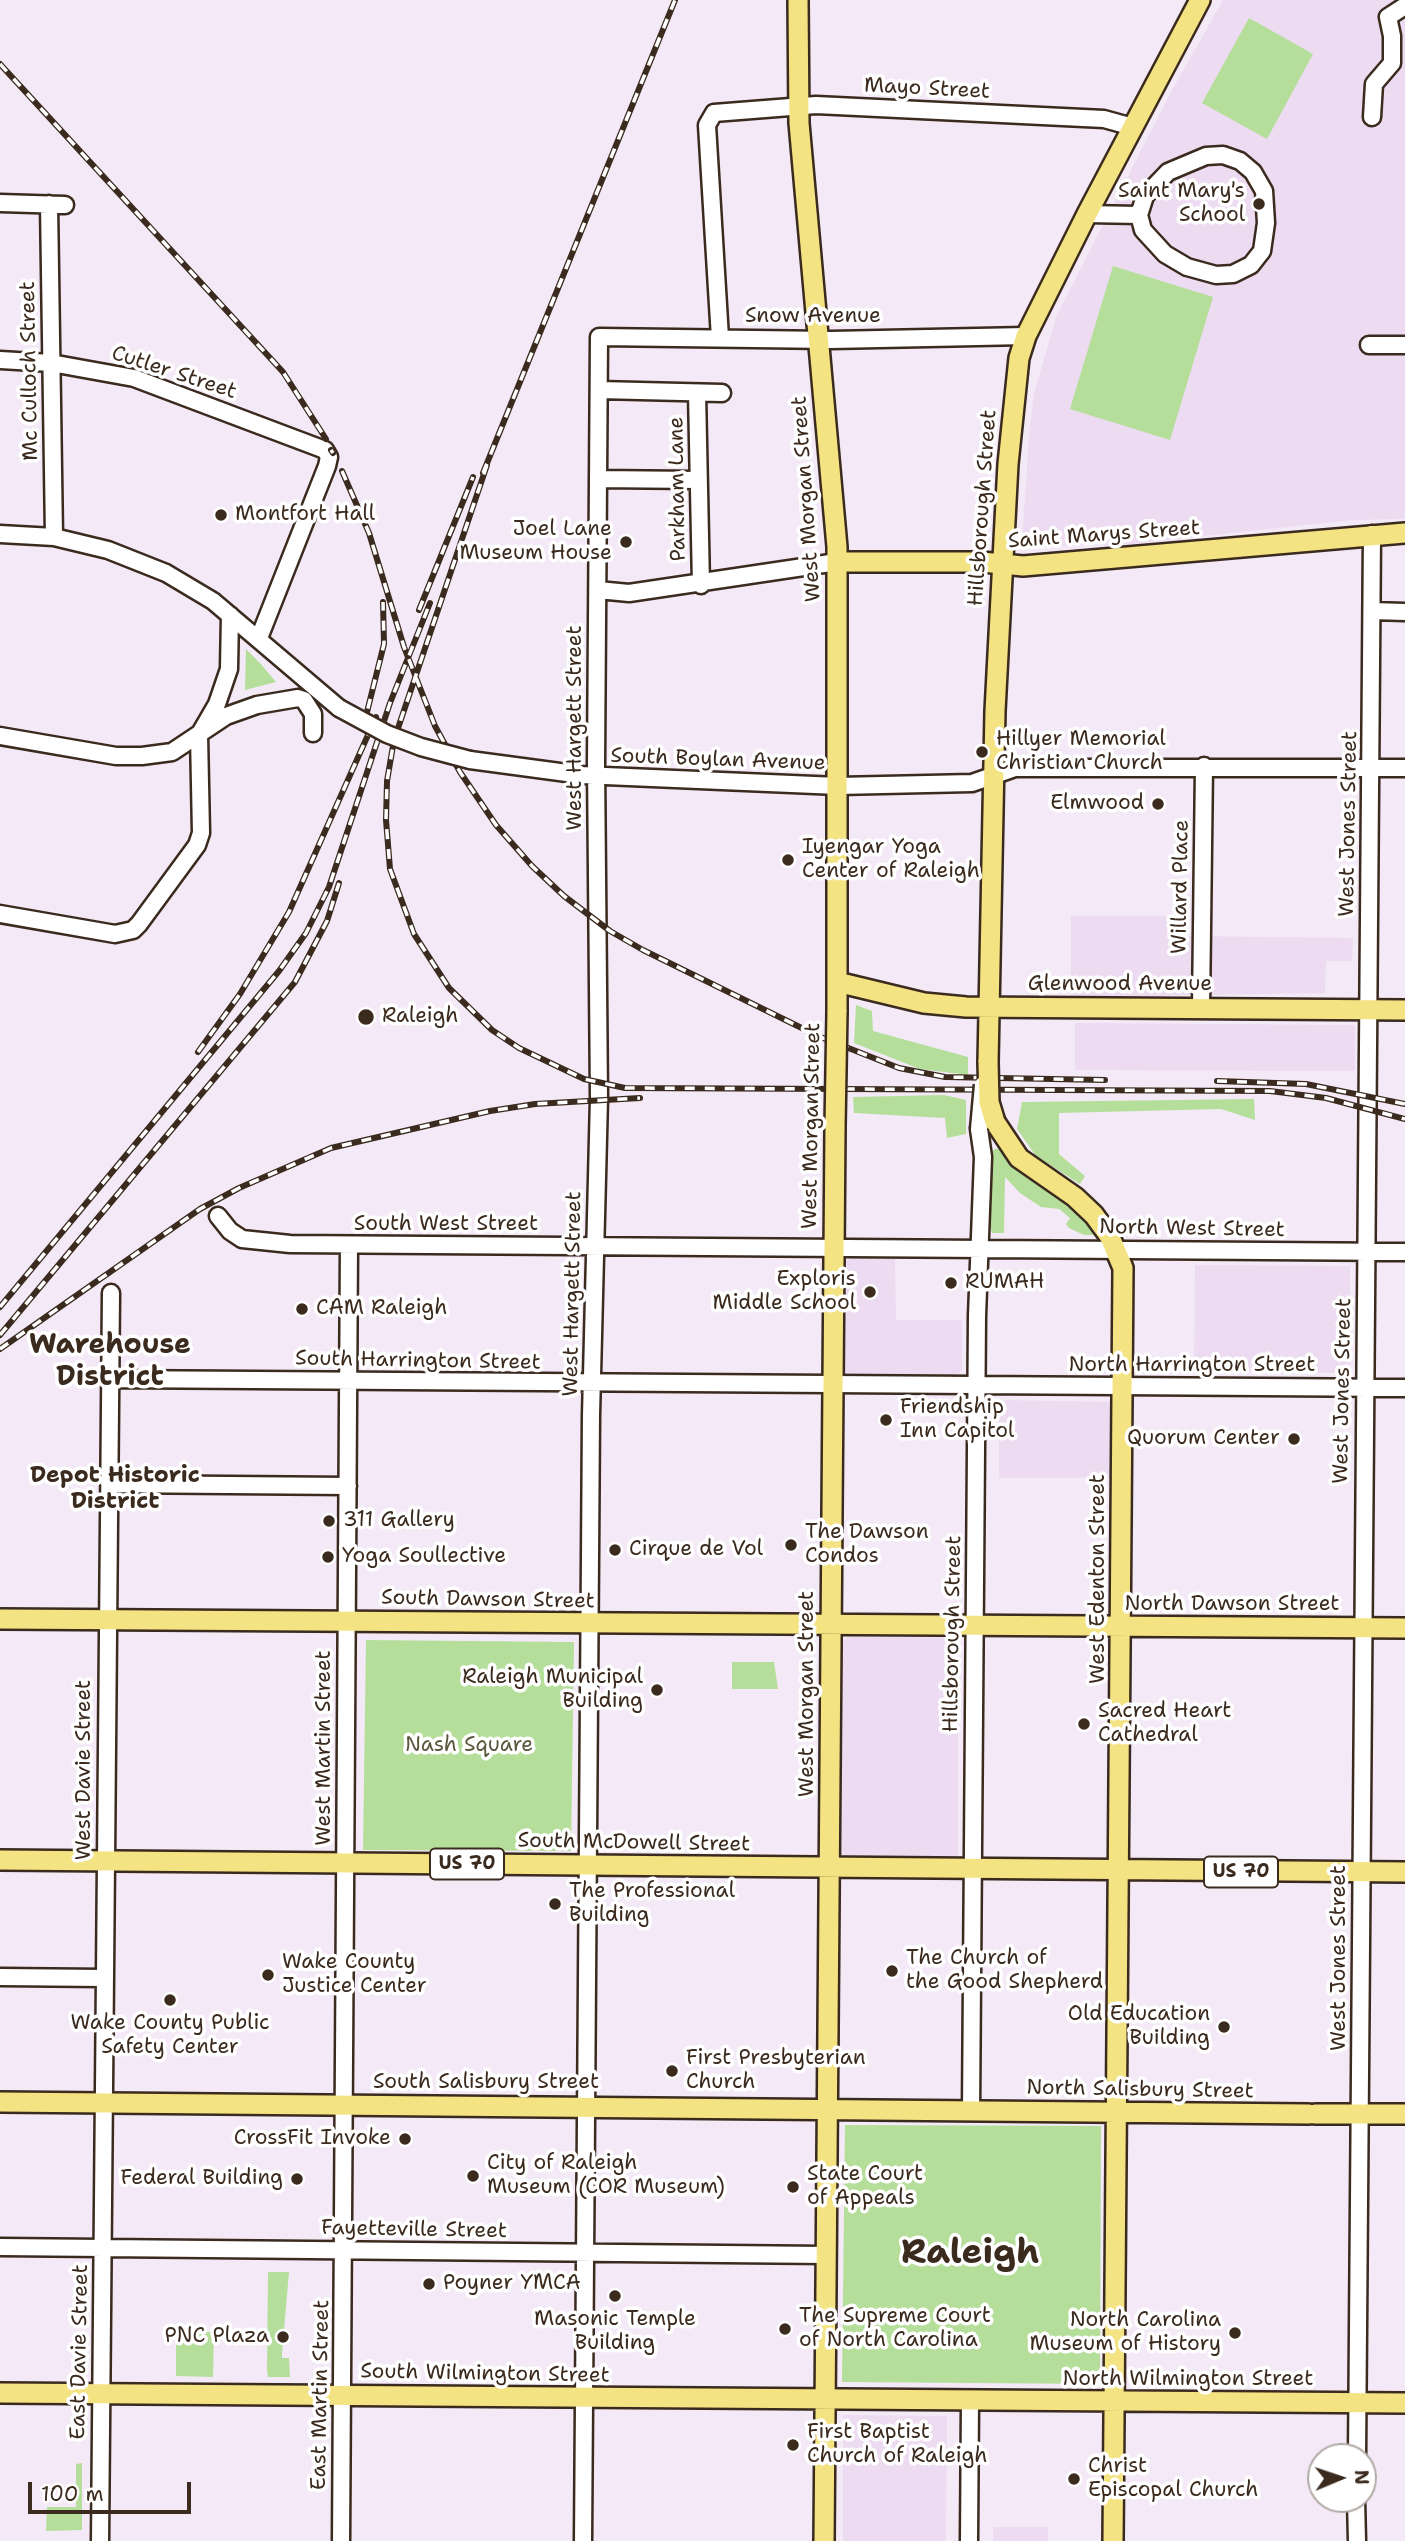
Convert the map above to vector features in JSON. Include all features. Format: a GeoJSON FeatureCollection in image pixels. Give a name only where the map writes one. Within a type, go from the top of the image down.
{"type":"FeatureCollection","features":[{"type":"Feature","properties":{"kind":"main road","name":"West Morgan Street"},"geometry":{"type":"LineString","coordinates":[[798,0],[799,104],[837,562],[837,1012],[830,1626],[829,2109],[823,2399],[824,2541]]}},
{"type":"Feature","properties":{"kind":"main road","name":"Hillsborough Street"},"geometry":{"type":"LineString","coordinates":[[989,1130],[994,775],[1002,565],[1012,405],[1019,358],[1026,336],[1087,214],[1200,0]]}},
{"type":"Feature","properties":{"kind":"main road","name":"Saint Marys Street"},"geometry":{"type":"LineString","coordinates":[[837,562],[982,562],[1002,565],[1121,558],[1405,533]]}},
{"type":"Feature","properties":{"kind":"main road","name":"Glenwood Avenue"},"geometry":{"type":"LineString","coordinates":[[837,982],[924,1003],[989,1008],[1405,1010]]}},
{"type":"Feature","properties":{"kind":"main road","name":"West Edenton Street"},"geometry":{"type":"LineString","coordinates":[[989,1130],[1025,1163],[1090,1210],[1116,1249],[1124,1280],[1113,2541]]}},
{"type":"Feature","properties":{"kind":"main road","name":"South Dawson Street"},"geometry":{"type":"LineString","coordinates":[[0,1619],[976,1627]]}},
{"type":"Feature","properties":{"kind":"main road","name":"North Dawson Street"},"geometry":{"type":"LineString","coordinates":[[976,1627],[1405,1628]]}},
{"type":"Feature","properties":{"kind":"main road","name":"South McDowell Street"},"geometry":{"type":"LineString","coordinates":[[0,1860],[973,1869]]}},
{"type":"Feature","properties":{"kind":"main road","name":"US 70"},"geometry":{"type":"LineString","coordinates":[[973,1869],[1405,1872]]}},
{"type":"Feature","properties":{"kind":"main road","name":"South Salisbury Street"},"geometry":{"type":"LineString","coordinates":[[0,2102],[971,2111]]}},
{"type":"Feature","properties":{"kind":"main road","name":"North Salisbury Street"},"geometry":{"type":"LineString","coordinates":[[971,2111],[1405,2114]]}},
{"type":"Feature","properties":{"kind":"main road","name":"South Wilmington Street"},"geometry":{"type":"LineString","coordinates":[[0,2393],[970,2401]]}},
{"type":"Feature","properties":{"kind":"main road","name":"North Wilmington Street"},"geometry":{"type":"LineString","coordinates":[[970,2401],[1405,2403]]}},
{"type":"Feature","properties":{"kind":"street"},"geometry":{"type":"LineString","coordinates":[[1372,117],[1374,84],[1392,63],[1392,36],[1388,17],[1405,6]]}},
{"type":"Feature","properties":{"kind":"street","name":"Mayo Street"},"geometry":{"type":"LineString","coordinates":[[720,338],[707,125],[710,116],[719,111],[799,104],[1104,119],[1133,127]]}},
{"type":"Feature","properties":{"kind":"street"},"geometry":{"type":"LineString","coordinates":[[1223,155],[1240,161],[1253,172],[1264,191],[1262,251],[1251,265],[1233,274],[1204,273],[1187,267],[1154,245],[1143,230],[1139,215],[1145,196],[1168,172],[1206,156],[1223,155]]}},
{"type":"Feature","properties":{"kind":"street","name":"Mc Culloch Street"},"geometry":{"type":"LineString","coordinates":[[0,203],[57,204],[51,363],[54,537]]}},
{"type":"Feature","properties":{"kind":"street"},"geometry":{"type":"LineString","coordinates":[[1087,214],[1139,215]]}},
{"type":"Feature","properties":{"kind":"street","name":"Snow Avenue"},"geometry":{"type":"LineString","coordinates":[[599,337],[819,340],[1026,336]]}},
{"type":"Feature","properties":{"kind":"street","name":"West Hargett Street"},"geometry":{"type":"LineString","coordinates":[[583,2541],[589,1624],[599,1027],[596,776],[599,337]]}},
{"type":"Feature","properties":{"kind":"street"},"geometry":{"type":"LineString","coordinates":[[1369,345],[1405,345]]}},
{"type":"Feature","properties":{"kind":"street","name":"Cutler Street"},"geometry":{"type":"LineString","coordinates":[[0,360],[51,363],[134,378],[308,443],[327,453],[329,461],[323,478],[258,638]]}},
{"type":"Feature","properties":{"kind":"street"},"geometry":{"type":"LineString","coordinates":[[599,390],[722,393]]}},
{"type":"Feature","properties":{"kind":"street","name":"Parkham Lane"},"geometry":{"type":"LineString","coordinates":[[697,393],[701,585]]}},
{"type":"Feature","properties":{"kind":"street"},"geometry":{"type":"LineString","coordinates":[[598,479],[697,480]]}},
{"type":"Feature","properties":{"kind":"street","name":"South Boylan Avenue"},"geometry":{"type":"LineString","coordinates":[[0,534],[54,537],[108,550],[155,568],[196,590],[230,615],[290,670],[339,709],[387,734],[421,747],[470,760],[596,776],[838,786],[972,783],[1010,768],[1405,768]]}},
{"type":"Feature","properties":{"kind":"street","name":"West Jones Street"},"geometry":{"type":"LineString","coordinates":[[1356,2443],[1372,534]]}},
{"type":"Feature","properties":{"kind":"street","name":"Saint Marys Street"},"geometry":{"type":"LineString","coordinates":[[597,590],[629,593],[701,585],[837,562]]}},
{"type":"Feature","properties":{"kind":"street"},"geometry":{"type":"LineString","coordinates":[[1372,611],[1405,612]]}},
{"type":"Feature","properties":{"kind":"street"},"geometry":{"type":"LineString","coordinates":[[0,914],[116,934],[133,930],[197,845],[201,833],[199,736],[224,688],[229,669],[230,615]]}},
{"type":"Feature","properties":{"kind":"street"},"geometry":{"type":"LineString","coordinates":[[0,736],[116,756],[142,756],[172,752],[226,716],[257,705],[298,698],[304,699],[313,714],[313,733]]}},
{"type":"Feature","properties":{"kind":"street","name":"Willard Place"},"geometry":{"type":"LineString","coordinates":[[1201,1008],[1204,766]]}},
{"type":"Feature","properties":{"kind":"street","name":"Hillsborough Street"},"geometry":{"type":"LineString","coordinates":[[971,2111],[979,1249],[983,1157],[989,1130]]}},
{"type":"Feature","properties":{"kind":"street","name":"South West Street"},"geometry":{"type":"LineString","coordinates":[[218,1216],[230,1231],[248,1241],[349,1245],[979,1249]]}},
{"type":"Feature","properties":{"kind":"street","name":"West Martin Street"},"geometry":{"type":"LineString","coordinates":[[344,2250],[349,1245]]}},
{"type":"Feature","properties":{"kind":"street","name":"North West Street"},"geometry":{"type":"LineString","coordinates":[[979,1249],[1405,1252]]}},
{"type":"Feature","properties":{"kind":"street","name":"West Davie Street"},"geometry":{"type":"LineString","coordinates":[[102,2248],[111,1293]]}},
{"type":"Feature","properties":{"kind":"street","name":"South Harrington Street"},"geometry":{"type":"LineString","coordinates":[[110,1379],[978,1386]]}},
{"type":"Feature","properties":{"kind":"street","name":"North Harrington Street"},"geometry":{"type":"LineString","coordinates":[[978,1386],[1405,1388]]}},
{"type":"Feature","properties":{"kind":"street"},"geometry":{"type":"LineString","coordinates":[[109,1483],[348,1486]]}},
{"type":"Feature","properties":{"kind":"street"},"geometry":{"type":"LineString","coordinates":[[0,1977],[104,1978]]}},
{"type":"Feature","properties":{"kind":"street","name":"Fayetteville Street"},"geometry":{"type":"LineString","coordinates":[[0,2247],[827,2255]]}},
{"type":"Feature","properties":{"kind":"street","name":"East Davie Street"},"geometry":{"type":"LineString","coordinates":[[100,2541],[102,2248]]}},
{"type":"Feature","properties":{"kind":"street","name":"East Martin Street"},"geometry":{"type":"LineString","coordinates":[[341,2541],[344,2250]]}},
{"type":"Feature","properties":{"kind":"street"},"geometry":{"type":"LineString","coordinates":[[969,2541],[970,2401]]}},
{"type":"Feature","properties":{"kind":"street"},"geometry":{"type":"LineString","coordinates":[[1356,2513],[1357,2541]]}},
{"type":"Feature","properties":{"kind":"shaded area","name":"Saint Mary's School"},"geometry":{"type":"Polygon","coordinates":[[[1223,0],[1405,0],[1405,519],[1352,520],[1131,544],[1030,547],[1022,541],[1030,426],[1034,393],[1057,315],[1171,92],[1223,0]]]}},
{"type":"Feature","properties":{"kind":"shaded area"},"geometry":{"type":"Polygon","coordinates":[[[1071,916],[1187,916],[1188,936],[1353,938],[1352,961],[1326,961],[1325,993],[1071,997],[1071,916]]]}},
{"type":"Feature","properties":{"kind":"shaded area"},"geometry":{"type":"Polygon","coordinates":[[[1075,1023],[1355,1025],[1355,1071],[1075,1070],[1075,1023]]]}},
{"type":"Feature","properties":{"kind":"shaded area","name":"Exploris Middle School"},"geometry":{"type":"Polygon","coordinates":[[[853,1257],[895,1259],[896,1320],[962,1320],[962,1369],[958,1375],[845,1374],[845,1260],[853,1257]]]}},
{"type":"Feature","properties":{"kind":"shaded area"},"geometry":{"type":"Polygon","coordinates":[[[1195,1265],[1350,1266],[1350,1373],[1194,1372],[1195,1265]]]}},
{"type":"Feature","properties":{"kind":"shaded area"},"geometry":{"type":"Polygon","coordinates":[[[999,1400],[1114,1402],[1112,1478],[999,1478],[999,1400]]]}},
{"type":"Feature","properties":{"kind":"shaded area"},"geometry":{"type":"Polygon","coordinates":[[[850,1636],[958,1638],[958,1857],[842,1857],[840,1853],[840,1643],[850,1636]]]}},
{"type":"Feature","properties":{"kind":"shaded area"},"geometry":{"type":"Polygon","coordinates":[[[843,2415],[947,2416],[946,2541],[843,2541],[843,2415]]]}},
{"type":"Feature","properties":{"kind":"shaded area"},"geometry":{"type":"Polygon","coordinates":[[[993,2527],[1048,2527],[1048,2541],[993,2541],[993,2527]]]}},
{"type":"Feature","properties":{"kind":"green space"},"geometry":{"type":"Polygon","coordinates":[[[1249,18],[1313,54],[1267,139],[1202,103],[1249,18]]]}},
{"type":"Feature","properties":{"kind":"green space"},"geometry":{"type":"Polygon","coordinates":[[[1113,266],[1213,297],[1170,440],[1070,409],[1113,266]]]}},
{"type":"Feature","properties":{"kind":"green space"},"geometry":{"type":"Polygon","coordinates":[[[246,649],[260,663],[276,682],[245,690],[246,649]]]}},
{"type":"Feature","properties":{"kind":"green space"},"geometry":{"type":"Polygon","coordinates":[[[856,1005],[872,1011],[873,1031],[968,1057],[968,1075],[920,1069],[854,1043],[856,1005]]]}},
{"type":"Feature","properties":{"kind":"green space"},"geometry":{"type":"Polygon","coordinates":[[[944,1095],[966,1100],[966,1134],[947,1138],[945,1118],[854,1113],[853,1097],[944,1095]]]}},
{"type":"Feature","properties":{"kind":"green space"},"geometry":{"type":"Polygon","coordinates":[[[1254,1099],[1255,1120],[1221,1109],[1059,1113],[1059,1154],[1085,1176],[1080,1184],[1036,1156],[1017,1129],[1022,1102],[1254,1099]]]}},
{"type":"Feature","properties":{"kind":"green space"},"geometry":{"type":"Polygon","coordinates":[[[1002,1147],[1098,1226],[1094,1235],[1084,1235],[1069,1228],[1066,1224],[1070,1218],[1059,1209],[1041,1207],[1020,1193],[1005,1177],[1004,1233],[992,1233],[993,1150],[1002,1147]]]}},
{"type":"Feature","properties":{"kind":"green space","name":"Nash Square"},"geometry":{"type":"Polygon","coordinates":[[[366,1640],[574,1642],[571,1851],[363,1850],[366,1640]]]}},
{"type":"Feature","properties":{"kind":"green space"},"geometry":{"type":"Polygon","coordinates":[[[732,1662],[774,1662],[778,1689],[732,1689],[732,1662]]]}},
{"type":"Feature","properties":{"kind":"green space"},"geometry":{"type":"Polygon","coordinates":[[[845,2125],[1101,2126],[1100,2384],[842,2382],[845,2125]]]}},
{"type":"Feature","properties":{"kind":"green space","name":"PNC Plaza"},"geometry":{"type":"Polygon","coordinates":[[[268,2272],[289,2272],[282,2358],[289,2358],[290,2377],[268,2377],[268,2272]]]}},
{"type":"Feature","properties":{"kind":"green space"},"geometry":{"type":"Polygon","coordinates":[[[176,2331],[214,2332],[213,2377],[176,2376],[176,2331]]]}},
{"type":"Feature","properties":{"kind":"green space"},"geometry":{"type":"Polygon","coordinates":[[[82,2463],[82,2530],[46,2531],[47,2507],[76,2507],[76,2464],[82,2463]]]}},
{"type":"Feature","properties":{"kind":"railway"},"geometry":{"type":"LineString","coordinates":[[483,473],[675,0]]}},
{"type":"Feature","properties":{"kind":"railway"},"geometry":{"type":"LineString","coordinates":[[0,64],[283,372],[326,439]]}},
{"type":"Feature","properties":{"kind":"railway"},"geometry":{"type":"LineString","coordinates":[[487,465],[394,740],[387,781],[386,820],[390,869],[414,934],[449,988],[492,1030],[519,1048],[584,1079],[625,1088],[1270,1091],[1326,1098],[1405,1119]]}},
{"type":"Feature","properties":{"kind":"railway"},"geometry":{"type":"LineString","coordinates":[[342,471],[369,533],[404,647],[435,726],[460,772],[496,825],[532,866],[564,896],[610,931],[643,950],[818,1036],[899,1068],[945,1077],[1105,1080]]}},
{"type":"Feature","properties":{"kind":"railway"},"geometry":{"type":"LineString","coordinates":[[419,610],[473,477]]}},
{"type":"Feature","properties":{"kind":"railway"},"geometry":{"type":"LineString","coordinates":[[363,728],[384,644],[383,602]]}},
{"type":"Feature","properties":{"kind":"railway"},"geometry":{"type":"LineString","coordinates":[[0,1307],[279,971],[306,933],[329,887],[390,703],[430,603]]}},
{"type":"Feature","properties":{"kind":"railway"},"geometry":{"type":"LineString","coordinates":[[198,1052],[240,994],[289,912],[376,717]]}},
{"type":"Feature","properties":{"kind":"railway"},"geometry":{"type":"LineString","coordinates":[[0,1335],[295,982],[327,921],[339,883]]}},
{"type":"Feature","properties":{"kind":"railway"},"geometry":{"type":"LineString","coordinates":[[1217,1081],[1306,1084],[1405,1104]]}},
{"type":"Feature","properties":{"kind":"railway"},"geometry":{"type":"LineString","coordinates":[[0,1349],[200,1209],[239,1188],[331,1148],[490,1111],[535,1104],[640,1098]]}},
{"type":"Feature","properties":{"kind":"place","name":"Saint Mary's School"},"geometry":{"type":"Point","coordinates":[1259,204]}},
{"type":"Feature","properties":{"kind":"place","name":"Montfort Hall"},"geometry":{"type":"Point","coordinates":[221,515]}},
{"type":"Feature","properties":{"kind":"place","name":"Joel Lane Museum House"},"geometry":{"type":"Point","coordinates":[626,542]}},
{"type":"Feature","properties":{"kind":"place","name":"Hillyer Memorial Christian Church"},"geometry":{"type":"Point","coordinates":[982,752]}},
{"type":"Feature","properties":{"kind":"place","name":"Elmwood"},"geometry":{"type":"Point","coordinates":[1158,804]}},
{"type":"Feature","properties":{"kind":"place","name":"Iyengar Yoga Center of Raleigh"},"geometry":{"type":"Point","coordinates":[788,860]}},
{"type":"Feature","properties":{"kind":"place","name":"Raleigh"},"geometry":{"type":"Point","coordinates":[366,1017]}},
{"type":"Feature","properties":{"kind":"place","name":"RUMAH"},"geometry":{"type":"Point","coordinates":[951,1283]}},
{"type":"Feature","properties":{"kind":"place","name":"Exploris Middle School"},"geometry":{"type":"Point","coordinates":[870,1292]}},
{"type":"Feature","properties":{"kind":"place","name":"CAM Raleigh"},"geometry":{"type":"Point","coordinates":[302,1309]}},
{"type":"Feature","properties":{"kind":"place","name":"Friendship Inn Capitol"},"geometry":{"type":"Point","coordinates":[886,1420]}},
{"type":"Feature","properties":{"kind":"place","name":"Quorum Center"},"geometry":{"type":"Point","coordinates":[1294,1439]}},
{"type":"Feature","properties":{"kind":"place","name":"311 Gallery"},"geometry":{"type":"Point","coordinates":[329,1521]}},
{"type":"Feature","properties":{"kind":"place","name":"The Dawson Condos"},"geometry":{"type":"Point","coordinates":[791,1545]}},
{"type":"Feature","properties":{"kind":"place","name":"Cirque de Vol"},"geometry":{"type":"Point","coordinates":[615,1550]}},
{"type":"Feature","properties":{"kind":"place","name":"Yoga Soullective"},"geometry":{"type":"Point","coordinates":[328,1557]}},
{"type":"Feature","properties":{"kind":"place","name":"Raleigh Municipal Building"},"geometry":{"type":"Point","coordinates":[657,1690]}},
{"type":"Feature","properties":{"kind":"place","name":"Sacred Heart Cathedral"},"geometry":{"type":"Point","coordinates":[1084,1724]}},
{"type":"Feature","properties":{"kind":"place","name":"The Professional Building"},"geometry":{"type":"Point","coordinates":[555,1904]}},
{"type":"Feature","properties":{"kind":"place","name":"The Church of the Good Shepherd"},"geometry":{"type":"Point","coordinates":[892,1971]}},
{"type":"Feature","properties":{"kind":"place","name":"Wake County Justice Center"},"geometry":{"type":"Point","coordinates":[268,1975]}},
{"type":"Feature","properties":{"kind":"place","name":"Wake County Public Safety Center"},"geometry":{"type":"Point","coordinates":[170,2000]}},
{"type":"Feature","properties":{"kind":"place","name":"Old Education Building"},"geometry":{"type":"Point","coordinates":[1224,2027]}},
{"type":"Feature","properties":{"kind":"place","name":"First Presbyterian Church"},"geometry":{"type":"Point","coordinates":[672,2071]}},
{"type":"Feature","properties":{"kind":"place","name":"CrossFit Invoke"},"geometry":{"type":"Point","coordinates":[405,2139]}},
{"type":"Feature","properties":{"kind":"place","name":"City of Raleigh Museum (COR Museum)"},"geometry":{"type":"Point","coordinates":[473,2176]}},
{"type":"Feature","properties":{"kind":"place","name":"Federal Building"},"geometry":{"type":"Point","coordinates":[297,2179]}},
{"type":"Feature","properties":{"kind":"place","name":"State Court of Appeals"},"geometry":{"type":"Point","coordinates":[793,2187]}},
{"type":"Feature","properties":{"kind":"place","name":"Poyner YMCA"},"geometry":{"type":"Point","coordinates":[429,2284]}},
{"type":"Feature","properties":{"kind":"place","name":"Masonic Temple Building"},"geometry":{"type":"Point","coordinates":[615,2296]}},
{"type":"Feature","properties":{"kind":"place","name":"The Supreme Court of North Carolina"},"geometry":{"type":"Point","coordinates":[785,2329]}},
{"type":"Feature","properties":{"kind":"place","name":"North Carolina Museum of History"},"geometry":{"type":"Point","coordinates":[1235,2333]}},
{"type":"Feature","properties":{"kind":"place","name":"PNC Plaza"},"geometry":{"type":"Point","coordinates":[283,2337]}},
{"type":"Feature","properties":{"kind":"place","name":"First Baptist Church of Raleigh"},"geometry":{"type":"Point","coordinates":[793,2445]}},
{"type":"Feature","properties":{"kind":"place","name":"Christ Episcopal Church"},"geometry":{"type":"Point","coordinates":[1074,2479]}},
{"type":"Feature","properties":{"kind":"district","name":"Warehouse District"},"geometry":{"type":"Point","coordinates":[110,1362]}},
{"type":"Feature","properties":{"kind":"district","name":"Depot Historic District"},"geometry":{"type":"Point","coordinates":[115,1489]}},
{"type":"Feature","properties":{"kind":"district","name":"Raleigh"},"geometry":{"type":"Point","coordinates":[970,2254]}}]}
